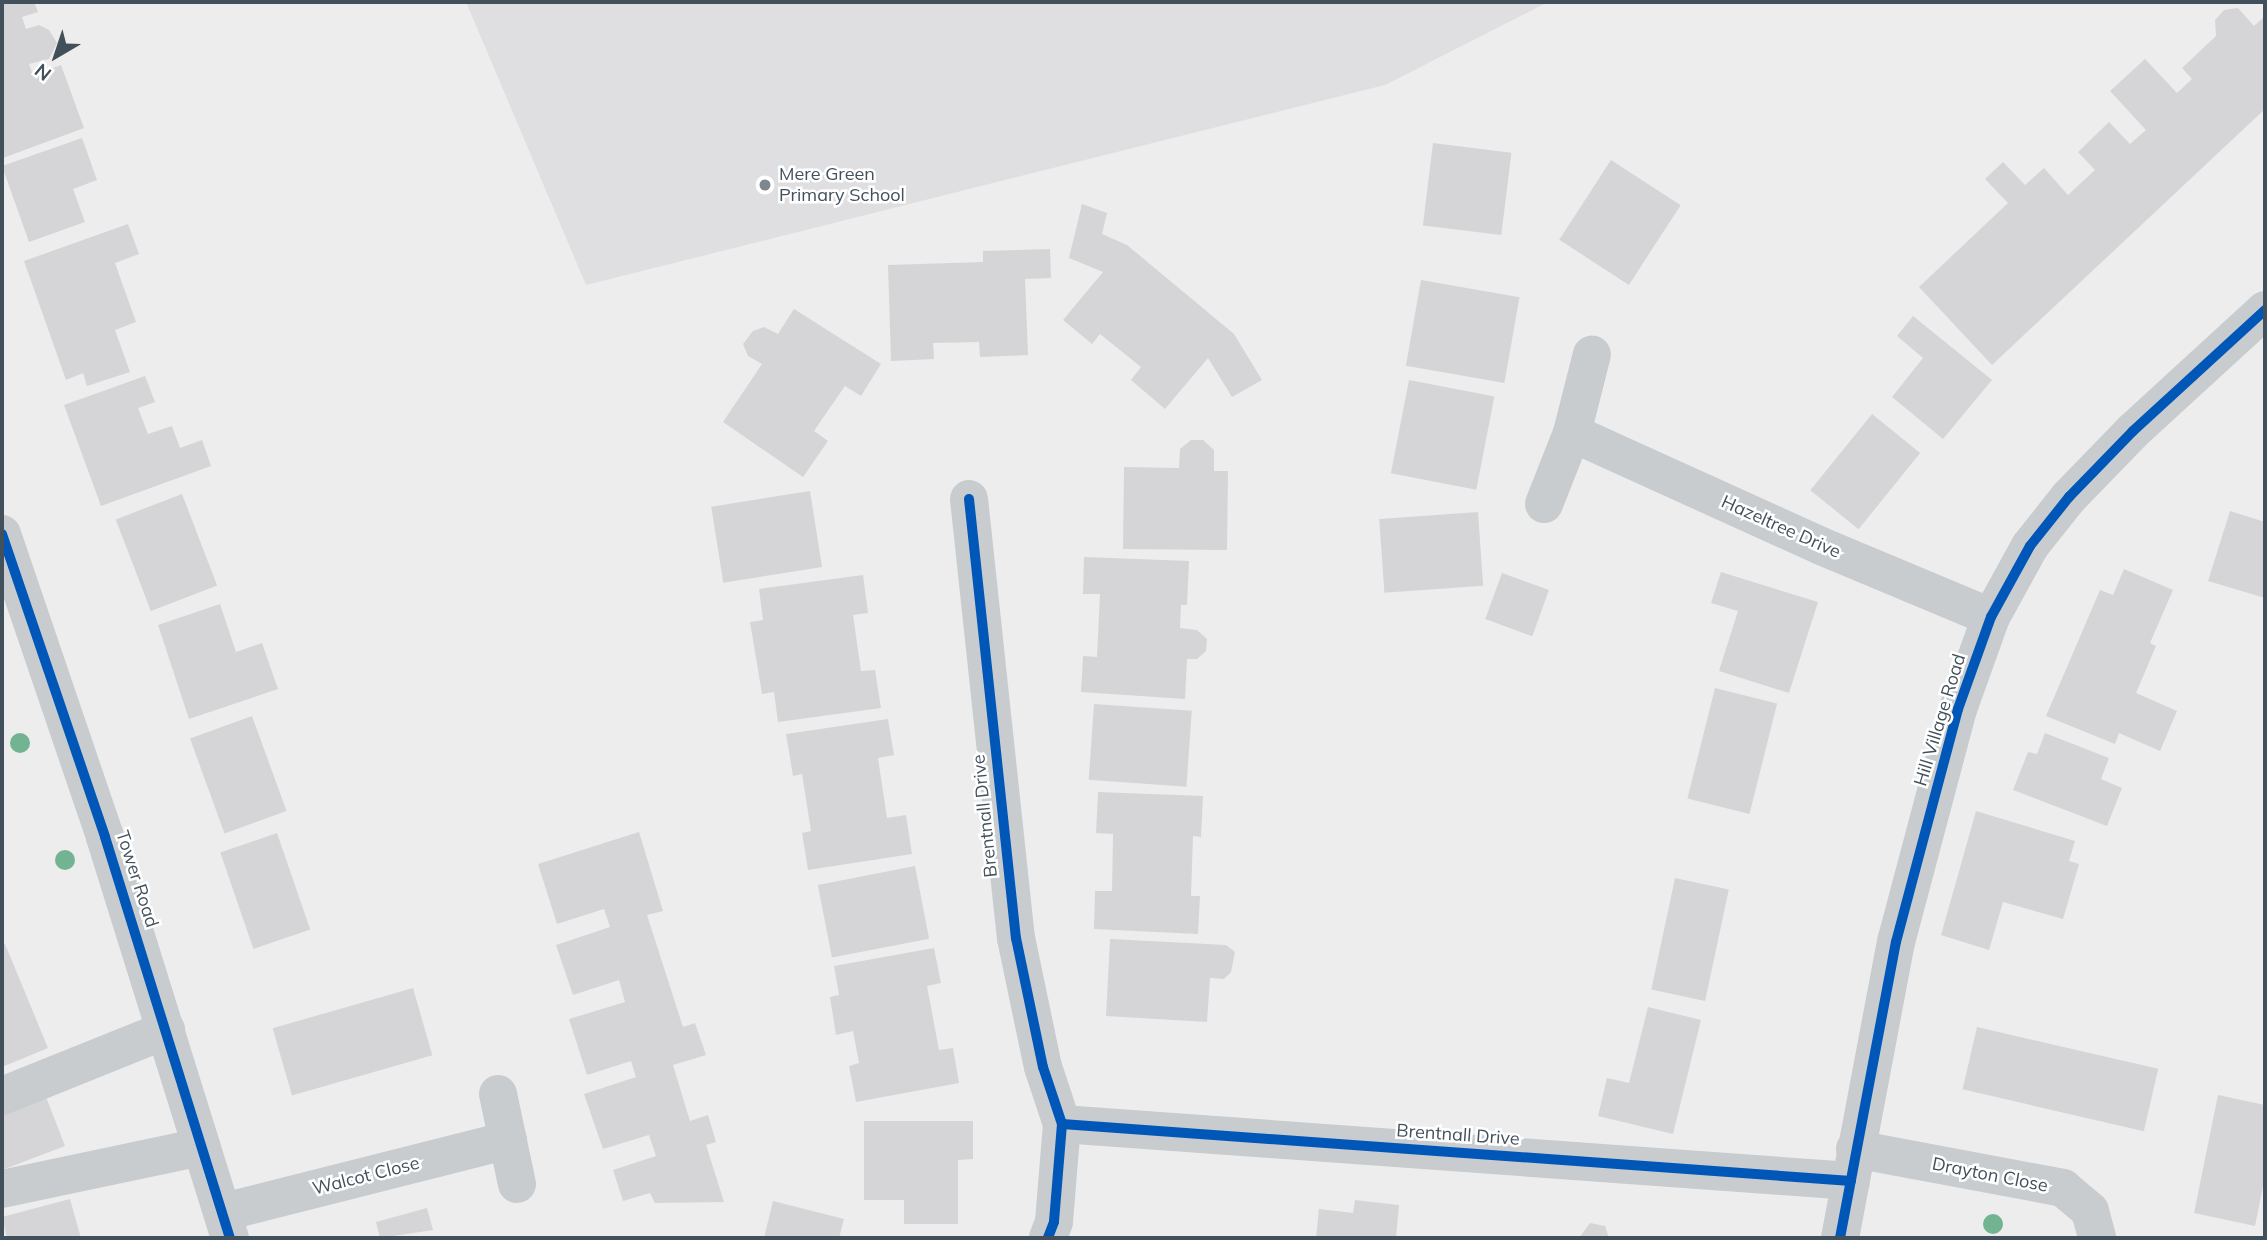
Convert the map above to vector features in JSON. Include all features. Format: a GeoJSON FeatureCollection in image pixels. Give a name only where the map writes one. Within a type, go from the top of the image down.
{"type":"FeatureCollection","features":[{"type":"Feature","properties":{"kind":"street","name":"Hill Village Road"},"geometry":{"type":"LineString","coordinates":[[1840,1238],[1896,942],[1958,709],[1991,617],[2030,546],[2069,497],[2265,310]]}},
{"type":"Feature","properties":{"kind":"street"},"geometry":{"type":"LineString","coordinates":[[1545,504],[1572,433],[1592,354]]}},
{"type":"Feature","properties":{"kind":"street","name":"Hazeltree Drive"},"geometry":{"type":"LineString","coordinates":[[1572,433],[1821,546],[1991,617]]}},
{"type":"Feature","properties":{"kind":"street","name":"Brentnall Drive"},"geometry":{"type":"LineString","coordinates":[[969,499],[1016,938],[1043,1067],[1062,1124],[1048,1238]]}},
{"type":"Feature","properties":{"kind":"street","name":"Tower Road"},"geometry":{"type":"LineString","coordinates":[[2,534],[166,1030],[227,1225]]}},
{"type":"Feature","properties":{"kind":"street"},"geometry":{"type":"LineString","coordinates":[[2,1096],[166,1030]]}},
{"type":"Feature","properties":{"kind":"street"},"geometry":{"type":"LineString","coordinates":[[498,1094],[517,1184]]}},
{"type":"Feature","properties":{"kind":"street","name":"Brentnall Drive"},"geometry":{"type":"LineString","coordinates":[[1062,1124],[1853,1165]]}},
{"type":"Feature","properties":{"kind":"street","name":"Walcot Close"},"geometry":{"type":"LineString","coordinates":[[227,1225],[508,1140]]}},
{"type":"Feature","properties":{"kind":"street"},"geometry":{"type":"LineString","coordinates":[[2,1189],[202,1147]]}},
{"type":"Feature","properties":{"kind":"street","name":"Drayton Close"},"geometry":{"type":"LineString","coordinates":[[1853,1165],[2063,1188],[2090,1211],[2097,1238]]}},
{"type":"Feature","properties":{"kind":"shaded area","name":"Mere Green Primary School"},"geometry":{"type":"Polygon","coordinates":[[[466,2],[1548,2],[1385,85],[586,285],[466,2]]]}},
{"type":"Feature","properties":{"kind":"building"},"geometry":{"type":"Polygon","coordinates":[[[2,2],[34,2],[38,12],[22,17],[26,29],[39,25],[49,30],[57,43],[49,59],[29,64],[33,75],[61,65],[84,128],[3,158],[2,2]]]}},
{"type":"Feature","properties":{"kind":"building"},"geometry":{"type":"Polygon","coordinates":[[[2238,8],[2254,26],[2265,16],[2265,109],[1992,365],[1919,287],[2008,203],[1985,179],[2003,162],[2025,185],[2044,168],[2068,195],[2095,170],[2078,152],[2109,122],[2130,144],[2146,130],[2110,91],[2145,59],[2177,93],[2192,79],[2182,68],[2216,36],[2215,20],[2224,10],[2238,8]]]}},
{"type":"Feature","properties":{"kind":"building"},"geometry":{"type":"Polygon","coordinates":[[[82,138],[97,180],[73,189],[85,222],[29,242],[2,166],[82,138]]]}},
{"type":"Feature","properties":{"kind":"building"},"geometry":{"type":"Polygon","coordinates":[[[1433,143],[1511,153],[1501,235],[1423,225],[1433,143]]]}},
{"type":"Feature","properties":{"kind":"building"},"geometry":{"type":"Polygon","coordinates":[[[1611,160],[1681,205],[1629,285],[1559,240],[1611,160]]]}},
{"type":"Feature","properties":{"kind":"building"},"geometry":{"type":"Polygon","coordinates":[[[1082,204],[1107,213],[1102,234],[1127,245],[1234,334],[1262,380],[1232,397],[1208,358],[1165,409],[1131,380],[1141,367],[1100,334],[1092,344],[1063,320],[1103,272],[1069,258],[1082,204]]]}},
{"type":"Feature","properties":{"kind":"building"},"geometry":{"type":"Polygon","coordinates":[[[128,224],[139,254],[115,263],[136,322],[115,330],[130,372],[87,386],[83,373],[66,380],[24,261],[128,224]]]}},
{"type":"Feature","properties":{"kind":"building"},"geometry":{"type":"Polygon","coordinates":[[[1050,249],[1051,278],[1025,279],[1028,355],[980,357],[979,342],[933,343],[934,359],[891,361],[888,265],[983,262],[983,251],[1050,249]]]}},
{"type":"Feature","properties":{"kind":"building"},"geometry":{"type":"Polygon","coordinates":[[[1421,280],[1519,297],[1504,383],[1406,366],[1421,280]]]}},
{"type":"Feature","properties":{"kind":"building"},"geometry":{"type":"Polygon","coordinates":[[[794,309],[881,364],[861,396],[845,386],[829,409],[814,431],[828,441],[803,477],[723,422],[762,364],[748,356],[743,344],[753,331],[764,327],[778,334],[794,309]]]}},
{"type":"Feature","properties":{"kind":"building"},"geometry":{"type":"Polygon","coordinates":[[[1913,316],[1992,380],[1943,439],[1892,397],[1923,358],[1897,336],[1913,316]]]}},
{"type":"Feature","properties":{"kind":"building"},"geometry":{"type":"Polygon","coordinates":[[[145,376],[155,402],[138,408],[148,434],[172,426],[180,448],[202,440],[211,466],[101,506],[64,405],[145,376]]]}},
{"type":"Feature","properties":{"kind":"building"},"geometry":{"type":"Polygon","coordinates":[[[1409,380],[1494,397],[1476,490],[1391,473],[1409,380]]]}},
{"type":"Feature","properties":{"kind":"building"},"geometry":{"type":"Polygon","coordinates":[[[1872,414],[1920,453],[1859,529],[1810,490],[1872,414]]]}},
{"type":"Feature","properties":{"kind":"building"},"geometry":{"type":"Polygon","coordinates":[[[1191,440],[1203,440],[1214,450],[1214,471],[1228,471],[1227,550],[1123,549],[1124,467],[1179,468],[1180,449],[1191,440]]]}},
{"type":"Feature","properties":{"kind":"building"},"geometry":{"type":"Polygon","coordinates":[[[810,491],[822,567],[723,583],[711,507],[810,491]]]}},
{"type":"Feature","properties":{"kind":"building"},"geometry":{"type":"Polygon","coordinates":[[[182,494],[217,585],[151,611],[116,519],[182,494]]]}},
{"type":"Feature","properties":{"kind":"building"},"geometry":{"type":"Polygon","coordinates":[[[2230,511],[2265,522],[2265,598],[2208,581],[2230,511]]]}},
{"type":"Feature","properties":{"kind":"building"},"geometry":{"type":"Polygon","coordinates":[[[1478,512],[1483,586],[1384,593],[1379,519],[1478,512]]]}},
{"type":"Feature","properties":{"kind":"building"},"geometry":{"type":"Polygon","coordinates":[[[1084,557],[1189,561],[1187,605],[1181,605],[1180,628],[1197,630],[1207,639],[1206,651],[1197,659],[1187,659],[1185,699],[1081,692],[1083,656],[1097,657],[1100,594],[1083,594],[1084,557]]]}},
{"type":"Feature","properties":{"kind":"building"},"geometry":{"type":"Polygon","coordinates":[[[2124,569],[2173,590],[2150,643],[2156,646],[2136,693],[2177,711],[2160,751],[2119,733],[2115,744],[2046,716],[2100,590],[2113,595],[2124,569]]]}},
{"type":"Feature","properties":{"kind":"building"},"geometry":{"type":"Polygon","coordinates":[[[1721,572],[1818,602],[1789,693],[1719,671],[1738,611],[1711,603],[1721,572]]]}},
{"type":"Feature","properties":{"kind":"building"},"geometry":{"type":"Polygon","coordinates":[[[1502,573],[1549,590],[1532,636],[1485,619],[1502,573]]]}},
{"type":"Feature","properties":{"kind":"building"},"geometry":{"type":"Polygon","coordinates":[[[863,575],[868,613],[853,615],[861,671],[875,670],[881,708],[778,722],[774,692],[762,694],[750,622],[763,620],[759,589],[863,575]]]}},
{"type":"Feature","properties":{"kind":"building"},"geometry":{"type":"Polygon","coordinates":[[[220,604],[236,652],[262,643],[278,689],[189,719],[158,625],[220,604]]]}},
{"type":"Feature","properties":{"kind":"building"},"geometry":{"type":"Polygon","coordinates":[[[1715,688],[1777,703],[1750,814],[1687,799],[1715,688]]]}},
{"type":"Feature","properties":{"kind":"building"},"geometry":{"type":"Polygon","coordinates":[[[1094,704],[1192,711],[1186,787],[1089,780],[1094,704]]]}},
{"type":"Feature","properties":{"kind":"building"},"geometry":{"type":"Polygon","coordinates":[[[252,716],[287,811],[225,833],[190,739],[252,716]]]}},
{"type":"Feature","properties":{"kind":"building"},"geometry":{"type":"Polygon","coordinates":[[[888,719],[894,755],[878,758],[887,818],[906,815],[912,854],[808,870],[802,833],[811,831],[802,774],[793,776],[786,734],[888,719]]]}},
{"type":"Feature","properties":{"kind":"building"},"geometry":{"type":"Polygon","coordinates":[[[2045,733],[2109,758],[2101,779],[2122,788],[2107,826],[2013,790],[2028,752],[2037,754],[2045,733]]]}},
{"type":"Feature","properties":{"kind":"building"},"geometry":{"type":"Polygon","coordinates":[[[1098,792],[1203,796],[1201,837],[1193,836],[1191,896],[1200,896],[1198,934],[1094,929],[1095,891],[1112,891],[1113,834],[1096,833],[1098,792]]]}},
{"type":"Feature","properties":{"kind":"building"},"geometry":{"type":"Polygon","coordinates":[[[1976,811],[2075,841],[2069,861],[2079,864],[2063,919],[2003,902],[1989,950],[1941,935],[1976,811]]]}},
{"type":"Feature","properties":{"kind":"building"},"geometry":{"type":"Polygon","coordinates":[[[639,832],[663,911],[647,915],[683,1027],[695,1023],[706,1055],[673,1065],[690,1121],[708,1115],[716,1142],[706,1145],[724,1202],[655,1203],[650,1193],[623,1201],[613,1170],[656,1156],[649,1135],[603,1149],[584,1094],[636,1077],[631,1061],[587,1075],[569,1019],[625,1002],[619,980],[573,995],[556,945],[610,927],[604,909],[557,924],[538,864],[639,832]]]}},
{"type":"Feature","properties":{"kind":"building"},"geometry":{"type":"Polygon","coordinates":[[[277,833],[310,929],[253,949],[220,853],[277,833]]]}},
{"type":"Feature","properties":{"kind":"building"},"geometry":{"type":"Polygon","coordinates":[[[915,866],[929,939],[832,958],[818,885],[915,866]]]}},
{"type":"Feature","properties":{"kind":"building"},"geometry":{"type":"Polygon","coordinates":[[[1675,878],[1729,889],[1705,1001],[1651,990],[1675,878]]]}},
{"type":"Feature","properties":{"kind":"building"},"geometry":{"type":"Polygon","coordinates":[[[1110,939],[1226,945],[1235,952],[1231,972],[1224,979],[1210,978],[1207,1022],[1106,1016],[1110,939]]]}},
{"type":"Feature","properties":{"kind":"building"},"geometry":{"type":"Polygon","coordinates":[[[5,944],[48,1048],[2,1067],[2,945],[5,944]]]}},
{"type":"Feature","properties":{"kind":"building"},"geometry":{"type":"Polygon","coordinates":[[[934,948],[941,983],[927,986],[939,1050],[953,1048],[959,1083],[856,1102],[849,1066],[859,1063],[853,1031],[836,1035],[830,997],[839,995],[834,966],[934,948]]]}},
{"type":"Feature","properties":{"kind":"building"},"geometry":{"type":"Polygon","coordinates":[[[413,988],[432,1055],[292,1096],[273,1028],[413,988]]]}},
{"type":"Feature","properties":{"kind":"building"},"geometry":{"type":"Polygon","coordinates":[[[1648,1007],[1701,1020],[1673,1134],[1598,1116],[1607,1078],[1629,1083],[1648,1007]]]}},
{"type":"Feature","properties":{"kind":"building"},"geometry":{"type":"Polygon","coordinates":[[[1977,1027],[2158,1069],[2144,1131],[1963,1089],[1977,1027]]]}},
{"type":"Feature","properties":{"kind":"building"},"geometry":{"type":"Polygon","coordinates":[[[43,1089],[65,1146],[2,1170],[2,1104],[43,1089]]]}},
{"type":"Feature","properties":{"kind":"building"},"geometry":{"type":"Polygon","coordinates":[[[2218,1095],[2265,1105],[2265,1176],[2255,1226],[2194,1213],[2218,1095]]]}},
{"type":"Feature","properties":{"kind":"building"},"geometry":{"type":"Polygon","coordinates":[[[864,1121],[973,1121],[973,1159],[958,1160],[958,1224],[904,1224],[904,1200],[864,1200],[864,1121]]]}},
{"type":"Feature","properties":{"kind":"building"},"geometry":{"type":"Polygon","coordinates":[[[70,1199],[81,1238],[7,1238],[2,1217],[70,1199]]]}},
{"type":"Feature","properties":{"kind":"building"},"geometry":{"type":"Polygon","coordinates":[[[1355,1200],[1399,1205],[1396,1238],[1316,1238],[1319,1209],[1353,1213],[1355,1200]]]}},
{"type":"Feature","properties":{"kind":"building"},"geometry":{"type":"Polygon","coordinates":[[[773,1201],[844,1219],[839,1238],[764,1238],[773,1201]]]}},
{"type":"Feature","properties":{"kind":"building"},"geometry":{"type":"Polygon","coordinates":[[[427,1208],[433,1230],[380,1238],[376,1222],[427,1208]]]}},
{"type":"Feature","properties":{"kind":"building"},"geometry":{"type":"Polygon","coordinates":[[[1590,1223],[1605,1226],[1609,1238],[1579,1238],[1590,1223]]]}},
{"type":"Feature","properties":{"kind":"cycle path"},"geometry":{"type":"LineString","coordinates":[[1840,1238],[1896,942],[1958,709],[1991,617],[2030,546],[2069,497],[2133,431],[2265,310]]}},
{"type":"Feature","properties":{"kind":"cycle path"},"geometry":{"type":"LineString","coordinates":[[969,499],[1016,938],[1043,1067],[1062,1124],[1054,1222],[1048,1238]]}},
{"type":"Feature","properties":{"kind":"cycle path"},"geometry":{"type":"LineString","coordinates":[[2,534],[105,837],[230,1238]]}},
{"type":"Feature","properties":{"kind":"cycle path"},"geometry":{"type":"LineString","coordinates":[[1062,1124],[1851,1181]]}},
{"type":"Feature","properties":{"kind":"place","name":"Mere Green Primary School"},"geometry":{"type":"Point","coordinates":[765,185]}}]}
